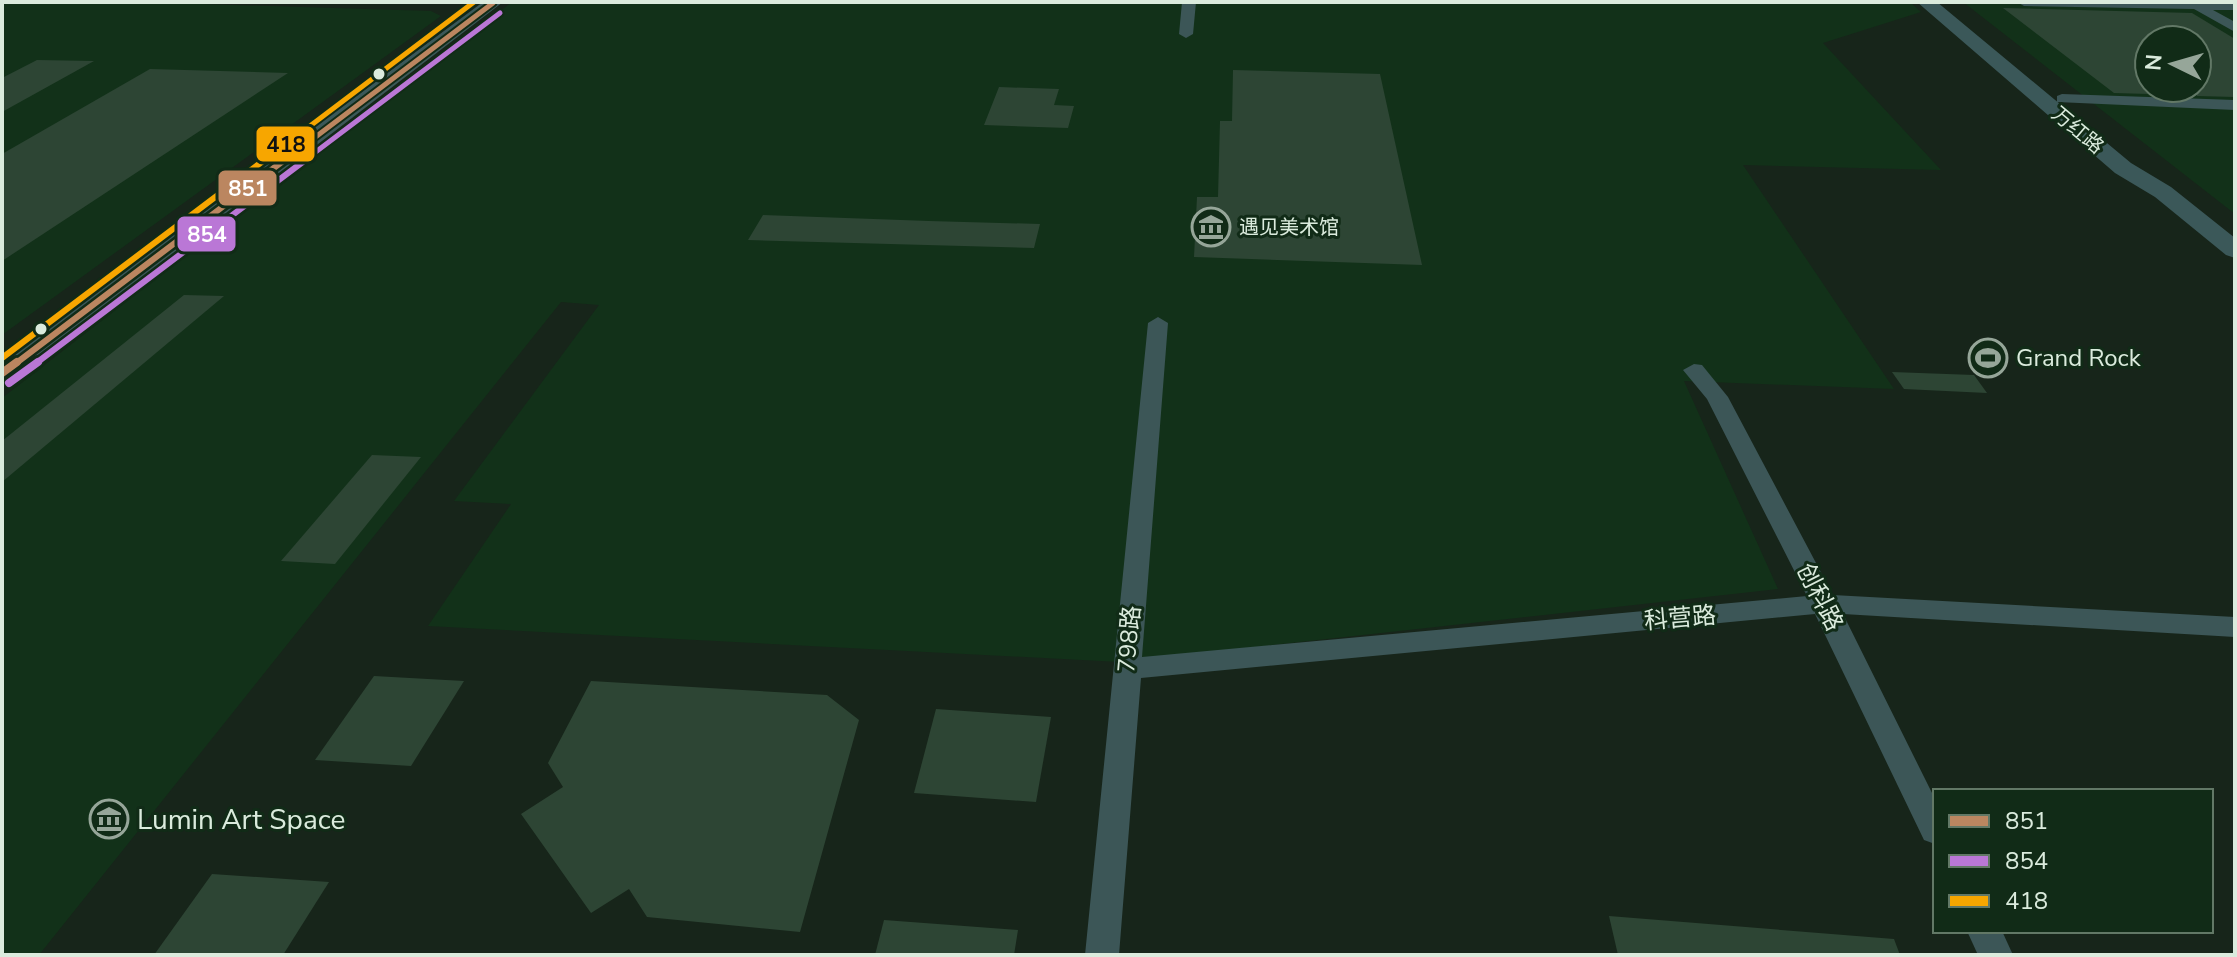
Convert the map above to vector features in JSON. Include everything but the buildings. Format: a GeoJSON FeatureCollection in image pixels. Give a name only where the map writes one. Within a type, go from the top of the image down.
{"type":"FeatureCollection","features":[{"type":"Feature","properties":{"kind":"street"},"geometry":{"type":"LineString","coordinates":[[2,357],[478,2],[494,2]]}},
{"type":"Feature","properties":{"kind":"street"},"geometry":{"type":"LineString","coordinates":[[2,373],[494,2]]}},
{"type":"Feature","properties":{"kind":"street"},"geometry":{"type":"LineString","coordinates":[[1186,34],[1189,2]]}},
{"type":"Feature","properties":{"kind":"street","name":"万红路"},"geometry":{"type":"LineString","coordinates":[[1926,2],[2123,168],[2163,192],[2235,250]]}},
{"type":"Feature","properties":{"kind":"street","name":"万红路"},"geometry":{"type":"LineString","coordinates":[[1941,2],[2235,235]]}},
{"type":"Feature","properties":{"kind":"street"},"geometry":{"type":"LineString","coordinates":[[2024,2],[2235,6]]}},
{"type":"Feature","properties":{"kind":"street"},"geometry":{"type":"LineString","coordinates":[[2196,6],[2235,28]]}},
{"type":"Feature","properties":{"kind":"street"},"geometry":{"type":"LineString","coordinates":[[2062,99],[2235,105]]}},
{"type":"Feature","properties":{"kind":"street","name":"798路"},"geometry":{"type":"LineString","coordinates":[[1102,955],[1158,323]]}},
{"type":"Feature","properties":{"kind":"street","name":"创科路"},"geometry":{"type":"LineString","coordinates":[[1694,370],[1717,397],[1824,604],[1933,827]]}},
{"type":"Feature","properties":{"kind":"street","name":"科营路"},"geometry":{"type":"LineString","coordinates":[[1125,669],[1824,604],[2235,627]]}},
{"type":"Feature","properties":{"kind":"street"},"geometry":{"type":"LineString","coordinates":[[1985,933],[1996,955]]}},
{"type":"Feature","properties":{"kind":"shaded area"},"geometry":{"type":"Polygon","coordinates":[[[2,2],[136,2],[431,11],[441,16],[2,335],[2,2]]]}},
{"type":"Feature","properties":{"kind":"shaded area"},"geometry":{"type":"Polygon","coordinates":[[[512,2],[1910,2],[1921,12],[1823,43],[1941,170],[1743,165],[1894,389],[1684,381],[1778,589],[1120,662],[428,626],[511,504],[454,501],[599,305],[561,302],[39,955],[2,955],[2,398],[512,2]]]}},
{"type":"Feature","properties":{"kind":"shaded area"},"geometry":{"type":"Polygon","coordinates":[[[1963,2],[2235,2],[2235,214],[1963,2]]]}},
{"type":"Feature","properties":{"kind":"transit line","name":"418"},"geometry":{"type":"LineString","coordinates":[[2,358],[474,2]]}},
{"type":"Feature","properties":{"kind":"transit line","name":"851"},"geometry":{"type":"LineString","coordinates":[[2,373],[493,3]]}},
{"type":"Feature","properties":{"kind":"transit line","name":"854"},"geometry":{"type":"LineString","coordinates":[[9,383],[500,13]]}},
{"type":"Feature","properties":{"kind":"place","name":"遇见美术馆"},"geometry":{"type":"Point","coordinates":[1211,227]}},
{"type":"Feature","properties":{"kind":"place","name":"Grand Rock"},"geometry":{"type":"Point","coordinates":[1988,358]}},
{"type":"Feature","properties":{"kind":"place","name":"Lumin Art Space"},"geometry":{"type":"Point","coordinates":[109,819]}}]}
